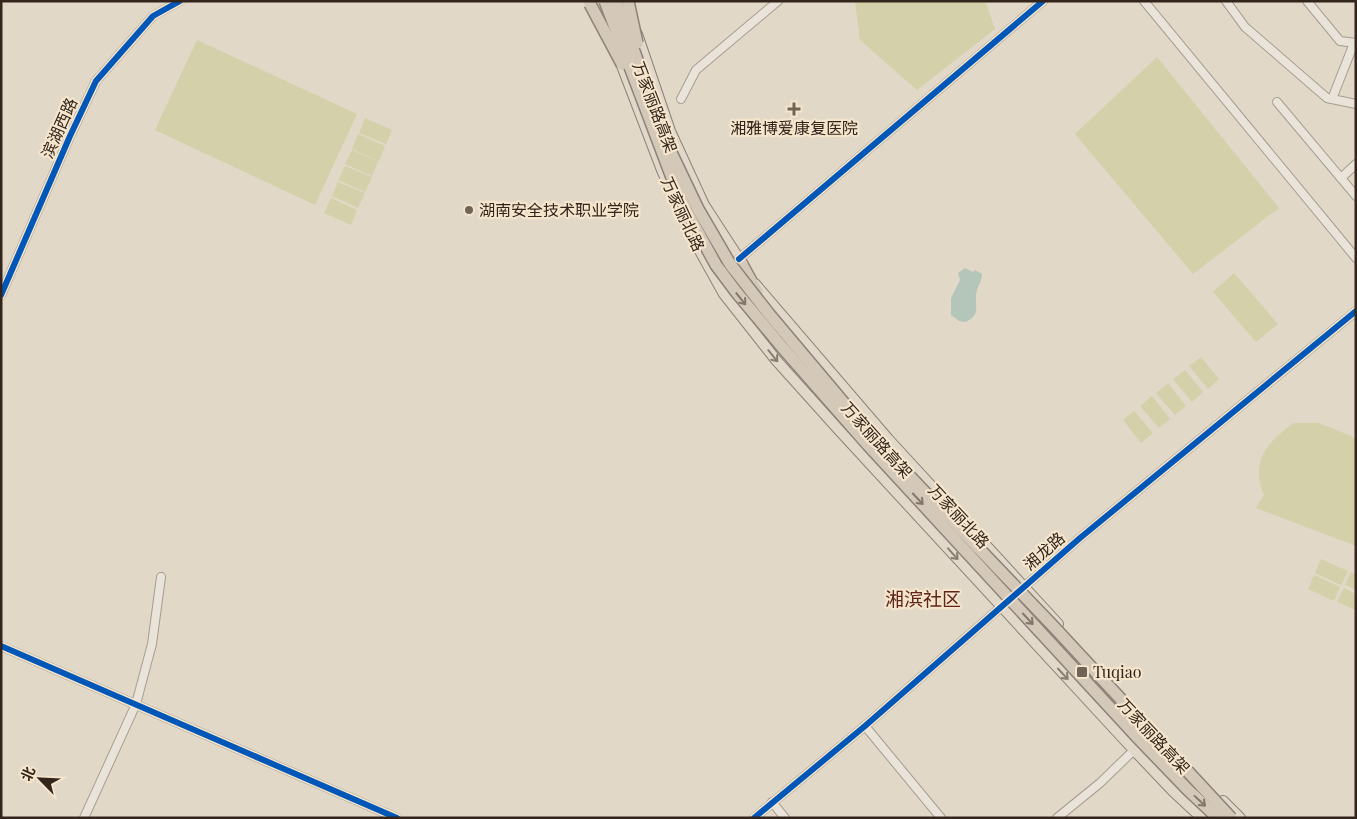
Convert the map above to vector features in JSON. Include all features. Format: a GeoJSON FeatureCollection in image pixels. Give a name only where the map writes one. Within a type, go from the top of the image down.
{"type":"FeatureCollection","features":[{"type":"Feature","properties":{"kind":"highway"},"geometry":{"type":"LineString","coordinates":[[589,1],[645,98]]}},
{"type":"Feature","properties":{"kind":"highway","name":"万家丽路高架"},"geometry":{"type":"LineString","coordinates":[[605,1],[645,98],[687,212],[716,265],[737,293],[880,458],[1138,738],[1218,818]]}},
{"type":"Feature","properties":{"kind":"highway","name":"万家丽路高架"},"geometry":{"type":"LineString","coordinates":[[616,1],[645,98],[698,209],[730,264],[769,314],[875,440],[1231,818]]}},
{"type":"Feature","properties":{"kind":"highway"},"geometry":{"type":"LineString","coordinates":[[626,1],[645,98]]}},
{"type":"Feature","properties":{"kind":"highway"},"geometry":{"type":"LineString","coordinates":[[739,259],[757,292],[952,520]]}},
{"type":"Feature","properties":{"kind":"main road","name":"万家丽北路"},"geometry":{"type":"LineString","coordinates":[[598,1],[662,170],[699,249],[724,294],[776,360],[1134,750],[1202,818]]}},
{"type":"Feature","properties":{"kind":"main road","name":"万家丽北路"},"geometry":{"type":"LineString","coordinates":[[626,1],[670,130],[704,206],[759,289],[881,432],[1200,778],[1240,818]]}},
{"type":"Feature","properties":{"kind":"street","name":"滨湖西路"},"geometry":{"type":"LineString","coordinates":[[1,296],[70,136],[96,81],[153,16],[180,1]]}},
{"type":"Feature","properties":{"kind":"street"},"geometry":{"type":"LineString","coordinates":[[681,99],[696,70],[778,1]]}},
{"type":"Feature","properties":{"kind":"street"},"geometry":{"type":"LineString","coordinates":[[739,259],[1043,1]]}},
{"type":"Feature","properties":{"kind":"street"},"geometry":{"type":"LineString","coordinates":[[1144,1],[1356,258]]}},
{"type":"Feature","properties":{"kind":"street"},"geometry":{"type":"LineString","coordinates":[[1226,1],[1245,27],[1327,98],[1356,104]]}},
{"type":"Feature","properties":{"kind":"street"},"geometry":{"type":"LineString","coordinates":[[1307,1],[1340,41],[1355,43],[1332,99]]}},
{"type":"Feature","properties":{"kind":"street"},"geometry":{"type":"LineString","coordinates":[[1277,102],[1356,196]]}},
{"type":"Feature","properties":{"kind":"street"},"geometry":{"type":"LineString","coordinates":[[1341,178],[1356,164]]}},
{"type":"Feature","properties":{"kind":"street","name":"湘龙路"},"geometry":{"type":"LineString","coordinates":[[754,818],[865,726],[1087,532],[1356,311]]}},
{"type":"Feature","properties":{"kind":"street"},"geometry":{"type":"LineString","coordinates":[[84,818],[136,704],[152,644],[161,577]]}},
{"type":"Feature","properties":{"kind":"street"},"geometry":{"type":"LineString","coordinates":[[1,646],[397,818]]}},
{"type":"Feature","properties":{"kind":"street"},"geometry":{"type":"LineString","coordinates":[[865,726],[941,818]]}},
{"type":"Feature","properties":{"kind":"street"},"geometry":{"type":"LineString","coordinates":[[1057,818],[1100,783],[1134,750]]}},
{"type":"Feature","properties":{"kind":"street"},"geometry":{"type":"LineString","coordinates":[[772,802],[785,818]]}},
{"type":"Feature","properties":{"kind":"shaded area"},"geometry":{"type":"Polygon","coordinates":[[[855,1],[985,1],[995,29],[917,90],[860,40],[855,1]]]}},
{"type":"Feature","properties":{"kind":"shaded area"},"geometry":{"type":"Polygon","coordinates":[[[197,40],[357,114],[315,205],[155,130],[197,40]]]}},
{"type":"Feature","properties":{"kind":"shaded area"},"geometry":{"type":"Polygon","coordinates":[[[1157,57],[1279,208],[1193,274],[1075,134],[1157,57]]]}},
{"type":"Feature","properties":{"kind":"shaded area"},"geometry":{"type":"Polygon","coordinates":[[[365,118],[392,130],[386,144],[359,133],[365,118]]]}},
{"type":"Feature","properties":{"kind":"shaded area"},"geometry":{"type":"Polygon","coordinates":[[[358,134],[385,146],[379,161],[352,149],[358,134]]]}},
{"type":"Feature","properties":{"kind":"shaded area"},"geometry":{"type":"Polygon","coordinates":[[[352,150],[378,161],[372,176],[345,164],[352,150]]]}},
{"type":"Feature","properties":{"kind":"shaded area"},"geometry":{"type":"Polygon","coordinates":[[[345,166],[372,177],[365,192],[338,180],[345,166]]]}},
{"type":"Feature","properties":{"kind":"shaded area"},"geometry":{"type":"Polygon","coordinates":[[[338,182],[365,193],[358,208],[332,196],[338,182]]]}},
{"type":"Feature","properties":{"kind":"shaded area"},"geometry":{"type":"Polygon","coordinates":[[[331,198],[357,210],[351,225],[324,213],[331,198]]]}},
{"type":"Feature","properties":{"kind":"shaded area"},"geometry":{"type":"Polygon","coordinates":[[[965,268],[982,274],[982,278],[976,295],[976,312],[971,319],[965,322],[959,321],[951,315],[951,298],[960,280],[958,273],[965,268]]]}},
{"type":"Feature","properties":{"kind":"shaded area"},"geometry":{"type":"Polygon","coordinates":[[[1234,273],[1278,324],[1256,342],[1213,292],[1234,273]]]}},
{"type":"Feature","properties":{"kind":"shaded area"},"geometry":{"type":"Polygon","coordinates":[[[1201,357],[1219,379],[1208,389],[1189,366],[1201,357]]]}},
{"type":"Feature","properties":{"kind":"shaded area"},"geometry":{"type":"Polygon","coordinates":[[[1185,370],[1203,392],[1192,402],[1173,379],[1185,370]]]}},
{"type":"Feature","properties":{"kind":"shaded area"},"geometry":{"type":"Polygon","coordinates":[[[1168,383],[1186,406],[1175,415],[1156,393],[1168,383]]]}},
{"type":"Feature","properties":{"kind":"shaded area"},"geometry":{"type":"Polygon","coordinates":[[[1152,396],[1170,419],[1159,428],[1140,406],[1152,396]]]}},
{"type":"Feature","properties":{"kind":"shaded area"},"geometry":{"type":"Polygon","coordinates":[[[1134,411],[1153,433],[1141,443],[1123,420],[1134,411]]]}},
{"type":"Feature","properties":{"kind":"shaded area"},"geometry":{"type":"Polygon","coordinates":[[[1294,423],[1319,423],[1356,438],[1356,546],[1256,508],[1264,495],[1259,472],[1260,462],[1264,453],[1276,437],[1294,423]]]}},
{"type":"Feature","properties":{"kind":"shaded area"},"geometry":{"type":"Polygon","coordinates":[[[1321,559],[1348,571],[1341,585],[1315,573],[1321,559]]]}},
{"type":"Feature","properties":{"kind":"shaded area"},"geometry":{"type":"Polygon","coordinates":[[[1351,572],[1356,574],[1356,590],[1345,585],[1351,572]]]}},
{"type":"Feature","properties":{"kind":"shaded area"},"geometry":{"type":"Polygon","coordinates":[[[1314,575],[1340,587],[1334,601],[1308,589],[1314,575]]]}},
{"type":"Feature","properties":{"kind":"shaded area"},"geometry":{"type":"Polygon","coordinates":[[[1344,588],[1356,594],[1356,610],[1337,602],[1344,588]]]}},
{"type":"Feature","properties":{"kind":"cycle path"},"geometry":{"type":"LineString","coordinates":[[1,295],[96,81],[153,16],[180,1]]}},
{"type":"Feature","properties":{"kind":"cycle path"},"geometry":{"type":"LineString","coordinates":[[739,259],[1043,1]]}},
{"type":"Feature","properties":{"kind":"cycle path"},"geometry":{"type":"LineString","coordinates":[[754,818],[865,726],[1080,538],[1356,311]]}},
{"type":"Feature","properties":{"kind":"cycle path"},"geometry":{"type":"LineString","coordinates":[[1,646],[397,818]]}},
{"type":"Feature","properties":{"kind":"place","name":"湘雅博爱康复医院"},"geometry":{"type":"Point","coordinates":[794,109]}},
{"type":"Feature","properties":{"kind":"place","name":"湖南安全技术职业学院"},"geometry":{"type":"Point","coordinates":[469,210]}},
{"type":"Feature","properties":{"kind":"place","name":"Tuqiao"},"geometry":{"type":"Point","coordinates":[1082,672]}},
{"type":"Feature","properties":{"kind":"district","name":"湘滨社区"},"geometry":{"type":"Point","coordinates":[923,599]}}]}
